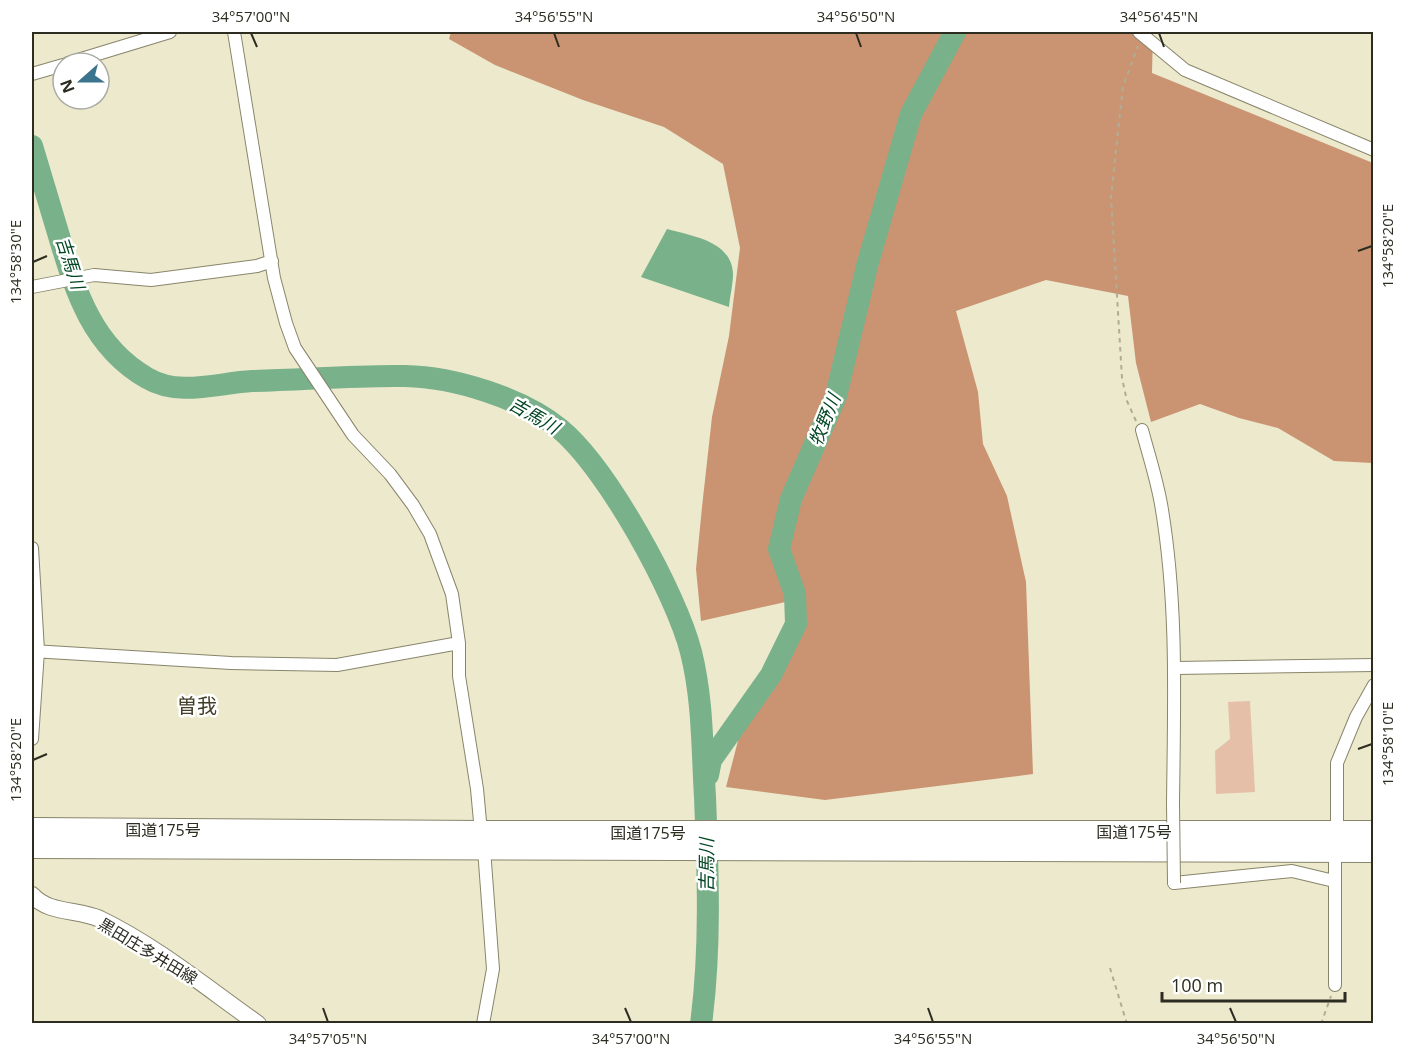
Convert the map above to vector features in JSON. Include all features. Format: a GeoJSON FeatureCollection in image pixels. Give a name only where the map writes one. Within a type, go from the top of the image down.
{"type":"FeatureCollection","features":[{"type":"Feature","properties":{"kind":"highway","name":"国道175号"},"geometry":{"type":"LineString","coordinates":[[32,829],[482,841]]}},
{"type":"Feature","properties":{"kind":"highway","name":"国道175号"},"geometry":{"type":"LineString","coordinates":[[32,847],[482,841],[1336,841],[1374,832]]}},
{"type":"Feature","properties":{"kind":"highway","name":"国道175号"},"geometry":{"type":"LineString","coordinates":[[1336,841],[1374,851]]}},
{"type":"Feature","properties":{"kind":"main road","name":"黒田庄多井田線"},"geometry":{"type":"LineString","coordinates":[[32,896],[44,905],[99,918],[161,956],[258,1023]]}},
{"type":"Feature","properties":{"kind":"street"},"geometry":{"type":"LineString","coordinates":[[107,51],[170,32]]}},
{"type":"Feature","properties":{"kind":"street"},"geometry":{"type":"LineString","coordinates":[[234,32],[272,261],[286,323],[300,356],[353,435],[390,474],[430,534],[452,594],[459,643],[459,676],[477,789],[493,969],[483,1023]]}},
{"type":"Feature","properties":{"kind":"street"},"geometry":{"type":"LineString","coordinates":[[1141,33],[1185,70],[1374,150]]}},
{"type":"Feature","properties":{"kind":"street"},"geometry":{"type":"LineString","coordinates":[[32,74],[51,69]]}},
{"type":"Feature","properties":{"kind":"street"},"geometry":{"type":"LineString","coordinates":[[32,287],[94,275],[151,280],[256,266],[272,261]]}},
{"type":"Feature","properties":{"kind":"street"},"geometry":{"type":"LineString","coordinates":[[1142,430],[1162,508],[1172,583],[1176,668],[1174,883],[1292,871],[1334,881]]}},
{"type":"Feature","properties":{"kind":"street"},"geometry":{"type":"LineString","coordinates":[[32,548],[35,651],[32,739]]}},
{"type":"Feature","properties":{"kind":"street"},"geometry":{"type":"LineString","coordinates":[[35,651],[231,663],[337,665],[459,643]]}},
{"type":"Feature","properties":{"kind":"street"},"geometry":{"type":"LineString","coordinates":[[1176,668],[1374,665]]}},
{"type":"Feature","properties":{"kind":"street"},"geometry":{"type":"LineString","coordinates":[[1335,985],[1334,881],[1337,763],[1356,717],[1374,686]]}},
{"type":"Feature","properties":{"kind":"path"},"geometry":{"type":"LineString","coordinates":[[1141,33],[1123,86],[1112,197],[1122,378],[1127,401],[1142,430]]}},
{"type":"Feature","properties":{"kind":"path"},"geometry":{"type":"LineString","coordinates":[[1110,968],[1127,1023]]}},
{"type":"Feature","properties":{"kind":"path"},"geometry":{"type":"LineString","coordinates":[[1321,1023],[1335,985]]}},
{"type":"Feature","properties":{"kind":"shaded area"},"geometry":{"type":"Polygon","coordinates":[[[451,32],[1153,32],[1152,73],[1373,163],[1373,463],[1334,461],[1278,428],[1239,418],[1200,404],[1151,422],[1136,363],[1128,296],[1046,280],[956,311],[978,392],[983,444],[1007,496],[1026,582],[1033,774],[825,800],[726,787],[747,706],[783,652],[799,599],[701,621],[696,569],[702,507],[712,417],[729,336],[740,248],[723,164],[664,127],[583,100],[495,65],[449,39],[451,32]]]}},
{"type":"Feature","properties":{"kind":"shaded area"},"geometry":{"type":"Polygon","coordinates":[[[667,229],[709,242],[726,254],[733,274],[729,307],[641,277],[667,229]]]}},
{"type":"Feature","properties":{"kind":"shaded area"},"geometry":{"type":"Polygon","coordinates":[[[1250,701],[1255,792],[1216,794],[1215,751],[1230,739],[1228,702],[1250,701]]]}},
{"type":"Feature","properties":{"kind":"waterway","name":"牧野川"},"geometry":{"type":"LineString","coordinates":[[708,775],[711,760],[771,675],[796,624],[795,594],[779,549],[791,499],[836,396],[867,266],[911,114],[955,32]]}},
{"type":"Feature","properties":{"kind":"waterway","name":"吉馬川"},"geometry":{"type":"LineString","coordinates":[[32,146],[65,257],[89,317],[113,351],[147,378],[159,384],[185,388],[252,381],[367,376],[405,376],[445,380],[487,391],[527,408],[560,429],[579,447],[618,501],[655,566],[683,627],[695,670],[701,724],[708,882],[706,967],[701,1024]]}},
{"type":"Feature","properties":{"kind":"district","name":"曽我"},"geometry":{"type":"Point","coordinates":[197,706]}}]}
